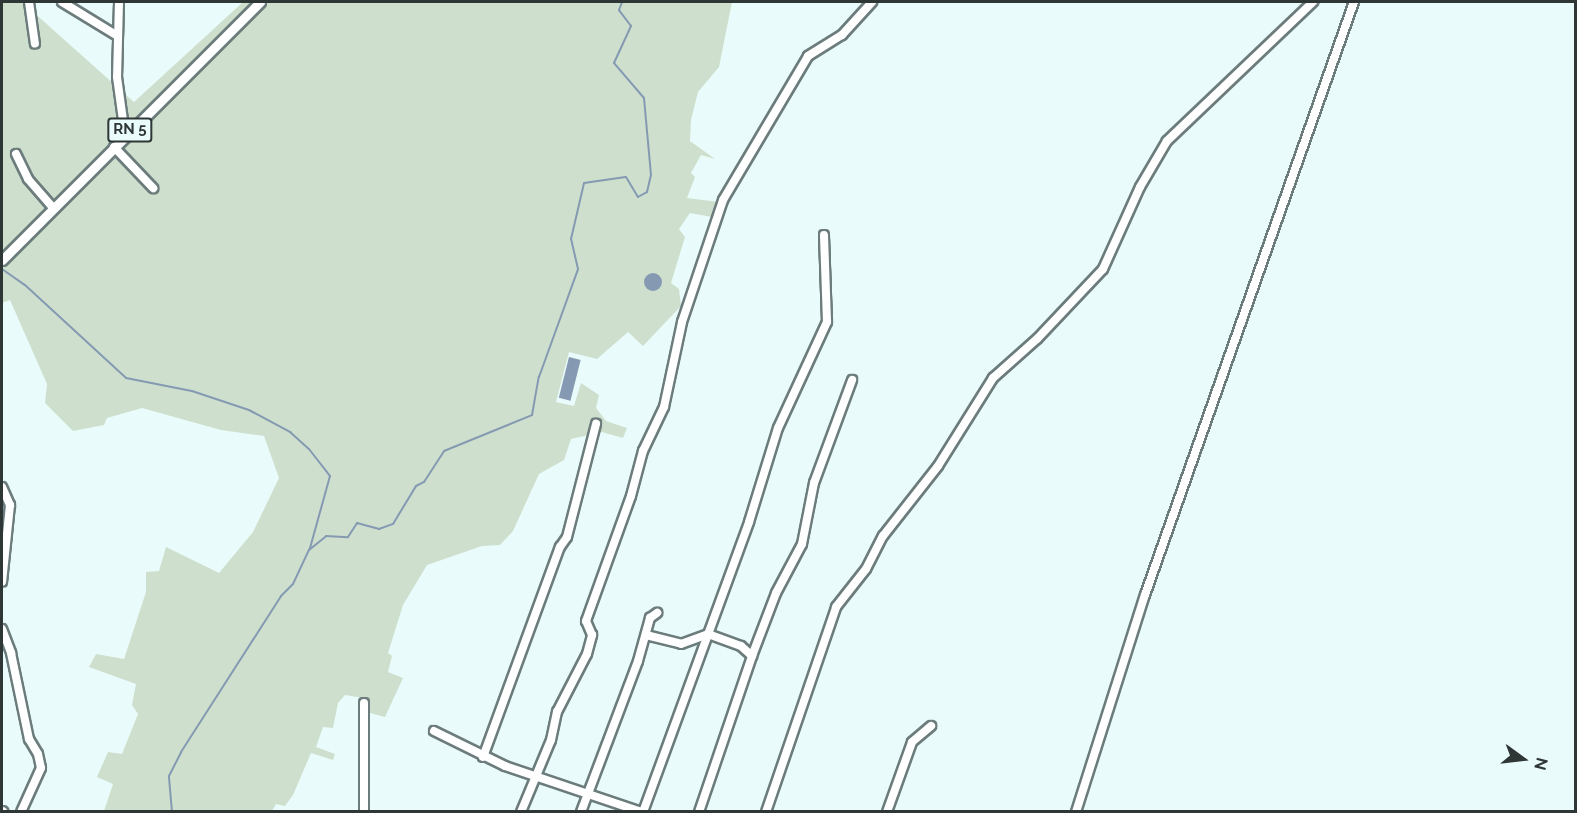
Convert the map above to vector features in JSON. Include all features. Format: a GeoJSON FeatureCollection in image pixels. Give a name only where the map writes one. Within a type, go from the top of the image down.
{"type":"FeatureCollection","features":[{"type":"Feature","properties":{"kind":"main road","name":"RN 5"},"geometry":{"type":"LineString","coordinates":[[2,260],[260,2]]}},
{"type":"Feature","properties":{"kind":"street"},"geometry":{"type":"LineString","coordinates":[[29,2],[35,44]]}},
{"type":"Feature","properties":{"kind":"street"},"geometry":{"type":"LineString","coordinates":[[62,2],[116,35]]}},
{"type":"Feature","properties":{"kind":"street"},"geometry":{"type":"LineString","coordinates":[[119,2],[116,35],[125,135]]}},
{"type":"Feature","properties":{"kind":"street"},"geometry":{"type":"LineString","coordinates":[[522,812],[557,712],[587,654],[592,635],[586,621],[631,495],[643,451],[664,407],[682,322],[723,200],[808,56],[842,35],[872,2]]}},
{"type":"Feature","properties":{"kind":"street"},"geometry":{"type":"LineString","coordinates":[[766,812],[836,607],[866,568],[883,536],[938,466],[993,378],[1036,339],[1103,269],[1140,187],[1167,141],[1313,2]]}},
{"type":"Feature","properties":{"kind":"street"},"geometry":{"type":"LineString","coordinates":[[1076,812],[1145,595],[1354,2]]}},
{"type":"Feature","properties":{"kind":"street"},"geometry":{"type":"LineString","coordinates":[[114,147],[153,188]]}},
{"type":"Feature","properties":{"kind":"street"},"geometry":{"type":"LineString","coordinates":[[16,154],[28,179],[53,208]]}},
{"type":"Feature","properties":{"kind":"street"},"geometry":{"type":"LineString","coordinates":[[434,731],[483,757],[643,812],[708,634],[778,428],[827,322],[824,235]]}},
{"type":"Feature","properties":{"kind":"street"},"geometry":{"type":"LineString","coordinates":[[699,812],[776,593],[803,543],[814,483],[852,380]]}},
{"type":"Feature","properties":{"kind":"street"},"geometry":{"type":"LineString","coordinates":[[483,757],[560,547],[567,537],[596,424]]}},
{"type":"Feature","properties":{"kind":"street"},"geometry":{"type":"LineString","coordinates":[[2,487],[9,499],[2,582]]}},
{"type":"Feature","properties":{"kind":"street"},"geometry":{"type":"LineString","coordinates":[[580,812],[651,616],[657,613]]}},
{"type":"Feature","properties":{"kind":"street"},"geometry":{"type":"LineString","coordinates":[[2,629],[28,719],[29,740],[38,754],[41,768],[21,812]]}},
{"type":"Feature","properties":{"kind":"street"},"geometry":{"type":"LineString","coordinates":[[646,635],[681,644],[708,634],[741,646],[752,656]]}},
{"type":"Feature","properties":{"kind":"street"},"geometry":{"type":"LineString","coordinates":[[364,703],[364,812]]}},
{"type":"Feature","properties":{"kind":"street"},"geometry":{"type":"LineString","coordinates":[[887,812],[912,742],[932,726]]}},
{"type":"Feature","properties":{"kind":"green space"},"geometry":{"type":"Polygon","coordinates":[[[2,2],[22,2],[134,102],[243,2],[732,2],[719,67],[698,92],[691,120],[690,141],[715,159],[701,155],[691,173],[695,177],[687,198],[719,202],[712,217],[690,213],[679,229],[685,237],[671,283],[679,289],[681,306],[643,346],[628,332],[597,359],[569,352],[556,402],[574,406],[581,383],[599,395],[596,408],[606,421],[627,428],[623,438],[602,432],[571,439],[564,460],[539,474],[513,531],[500,545],[482,546],[427,565],[403,605],[388,653],[392,656],[388,672],[403,678],[385,717],[370,713],[369,699],[345,695],[338,703],[333,728],[323,727],[316,747],[335,754],[333,760],[311,753],[293,795],[285,806],[276,804],[272,811],[104,811],[113,784],[97,777],[108,752],[122,754],[138,714],[132,705],[136,684],[89,667],[96,654],[124,659],[146,592],[146,572],[159,571],[166,547],[219,573],[253,532],[279,478],[264,436],[221,430],[142,408],[107,418],[104,425],[73,431],[45,403],[47,384],[10,300],[2,303],[2,2]]]}},
{"type":"Feature","properties":{"kind":"water"},"geometry":{"type":"Polygon","coordinates":[[[653,273],[659,276],[662,282],[659,288],[653,291],[647,288],[644,282],[647,276],[653,273]]]}},
{"type":"Feature","properties":{"kind":"water"},"geometry":{"type":"Polygon","coordinates":[[[569,357],[581,360],[570,401],[559,398],[569,357]]]}},
{"type":"Feature","properties":{"kind":"waterway"},"geometry":{"type":"LineString","coordinates":[[172,812],[169,776],[181,752],[281,596],[293,584],[309,550],[326,536],[348,537],[357,523],[379,529],[393,524],[416,486],[424,482],[444,451],[532,415],[539,377],[578,269],[571,239],[584,183],[626,177],[638,197],[647,192],[651,175],[644,98],[614,63],[631,26],[619,10],[622,2]]}},
{"type":"Feature","properties":{"kind":"waterway"},"geometry":{"type":"LineString","coordinates":[[2,269],[25,285],[126,378],[192,391],[249,410],[290,432],[309,449],[330,476],[310,548]]}}]}
